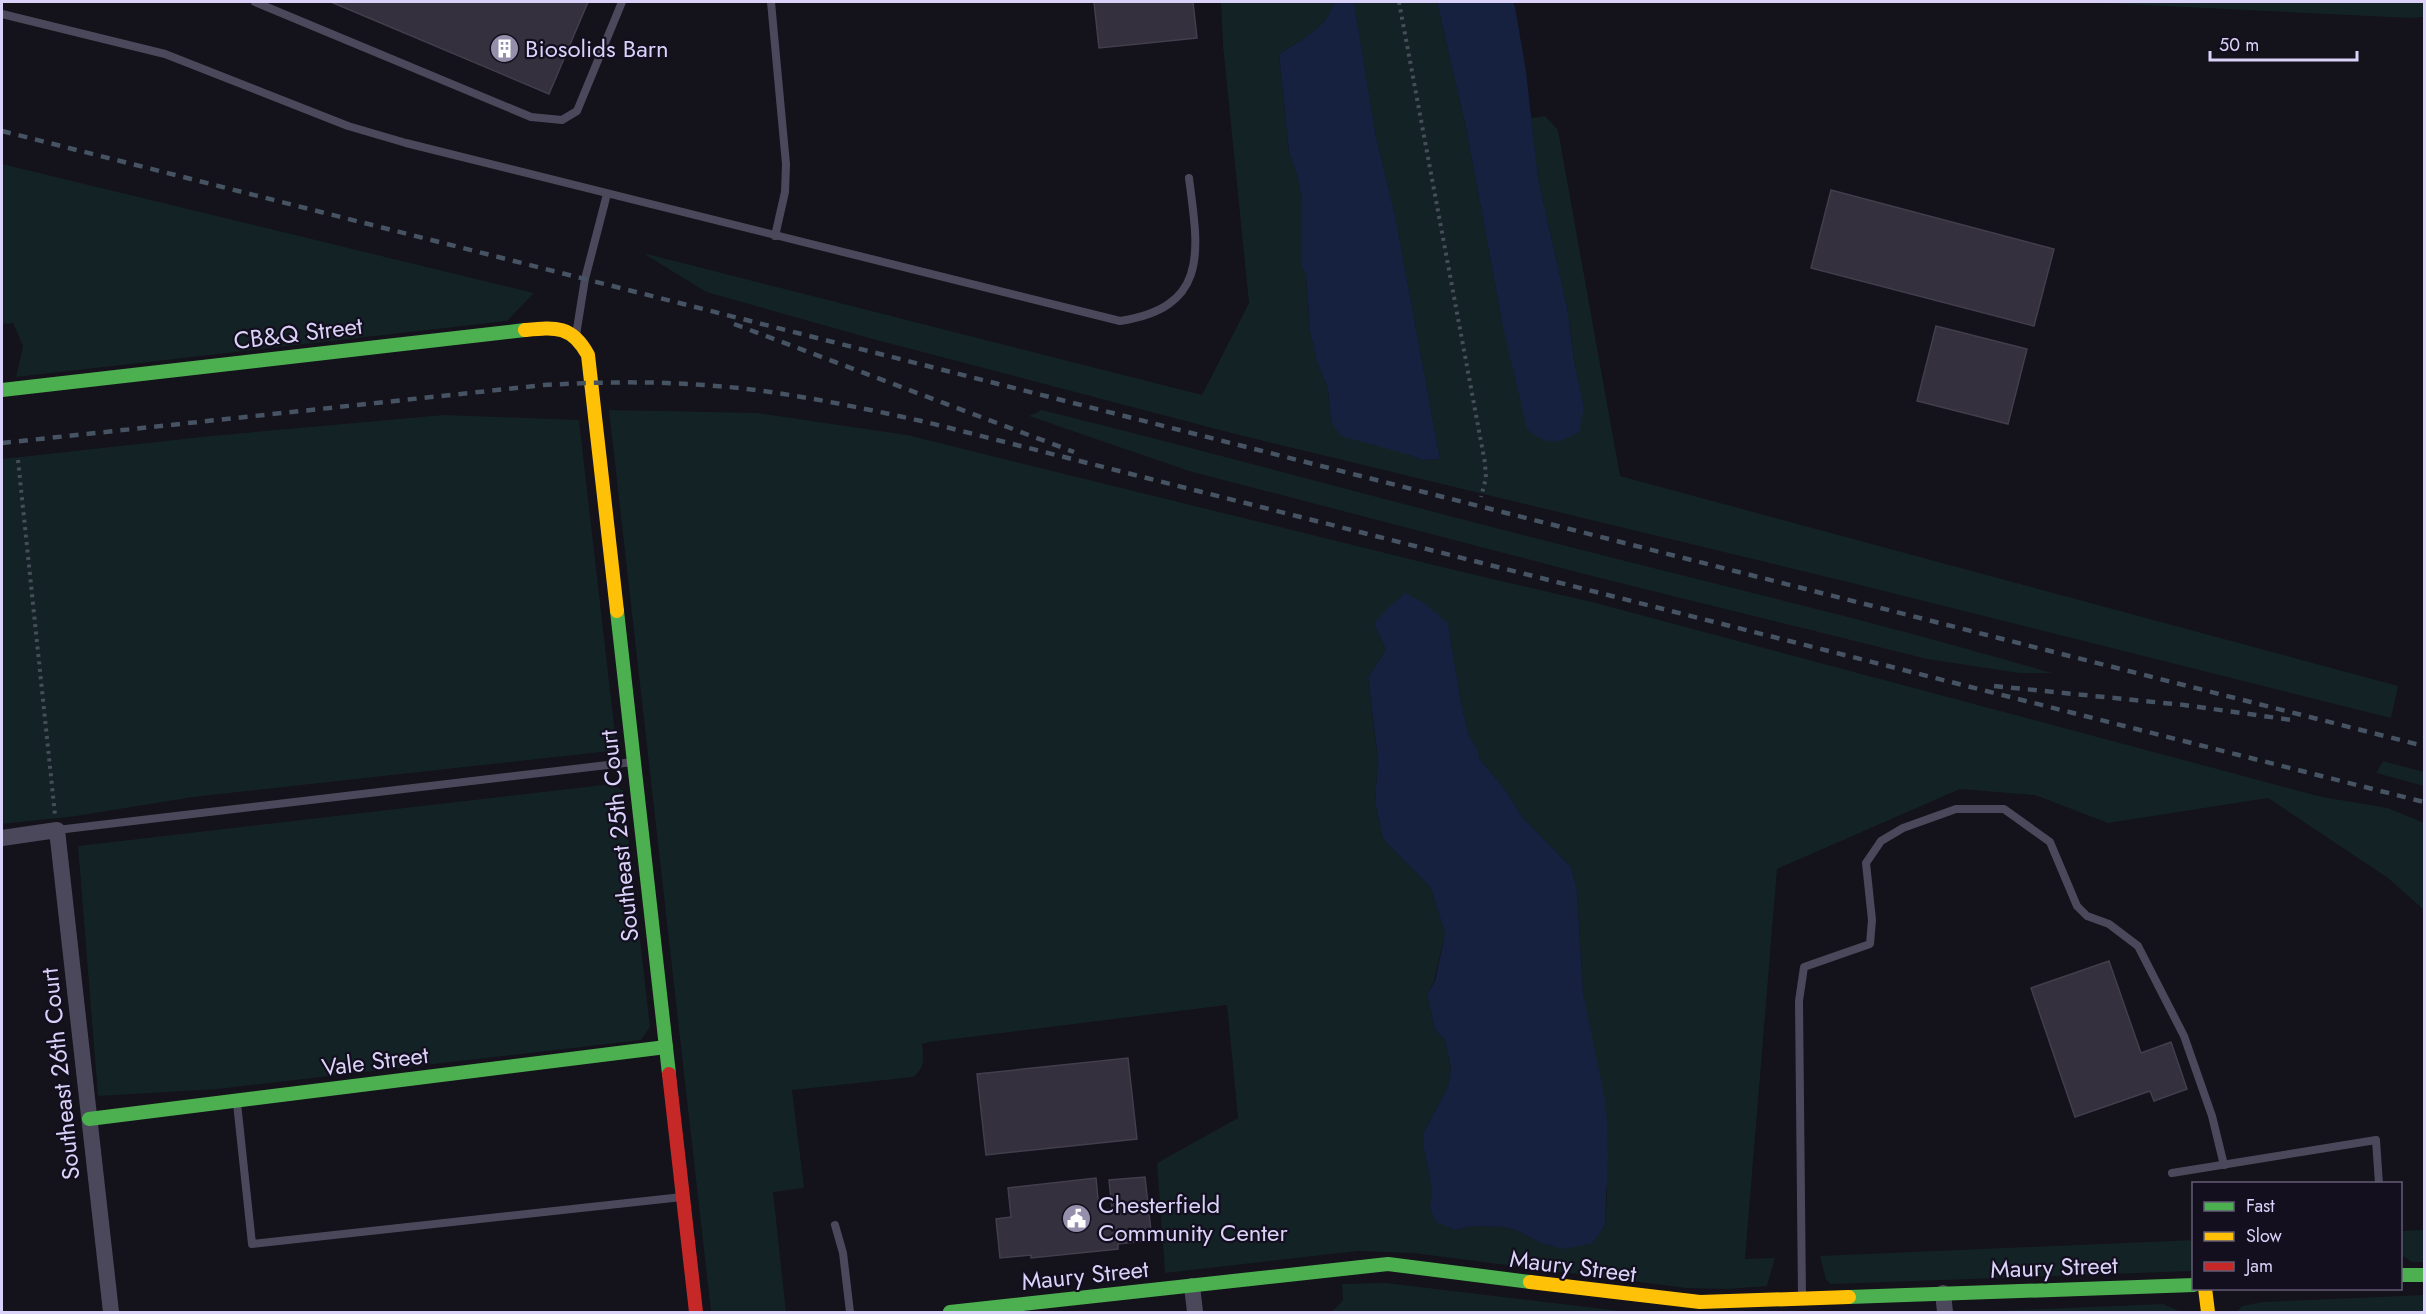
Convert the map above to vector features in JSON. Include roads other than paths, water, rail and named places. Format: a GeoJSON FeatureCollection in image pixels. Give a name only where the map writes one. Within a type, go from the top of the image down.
{"type":"FeatureCollection","features":[{"type":"Feature","properties":{"kind":"street","name":"CB&Q Street"},"geometry":{"type":"LineString","coordinates":[[2,390],[551,327],[562,328],[576,336]]}},
{"type":"Feature","properties":{"kind":"street","name":"Southeast 25th Court"},"geometry":{"type":"LineString","coordinates":[[576,336],[588,355],[696,1312]]}},
{"type":"Feature","properties":{"kind":"street"},"geometry":{"type":"LineString","coordinates":[[2,838],[57,830]]}},
{"type":"Feature","properties":{"kind":"street","name":"Southeast 26th Court"},"geometry":{"type":"LineString","coordinates":[[57,830],[111,1312]]}},
{"type":"Feature","properties":{"kind":"street","name":"Vale Street"},"geometry":{"type":"LineString","coordinates":[[89,1119],[666,1047]]}},
{"type":"Feature","properties":{"kind":"street","name":"Maury Street"},"geometry":{"type":"LineString","coordinates":[[950,1312],[1388,1264],[1652,1305],[2192,1285]]}},
{"type":"Feature","properties":{"kind":"street"},"geometry":{"type":"LineString","coordinates":[[2402,1275],[2424,1275]]}},
{"type":"Feature","properties":{"kind":"street"},"geometry":{"type":"LineString","coordinates":[[1192,1286],[1195,1312]]}},
{"type":"Feature","properties":{"kind":"street"},"geometry":{"type":"LineString","coordinates":[[2205,1290],[2208,1312]]}},
{"type":"Feature","properties":{"kind":"street"},"geometry":{"type":"LineString","coordinates":[[1943,1293],[1945,1312]]}},
{"type":"Feature","properties":{"kind":"lane"},"geometry":{"type":"LineString","coordinates":[[255,2],[531,117],[562,120],[577,111],[622,2]]}},
{"type":"Feature","properties":{"kind":"lane"},"geometry":{"type":"LineString","coordinates":[[771,2],[786,164],[785,192],[775,236]]}},
{"type":"Feature","properties":{"kind":"lane"},"geometry":{"type":"LineString","coordinates":[[2,14],[165,54],[348,126],[607,194],[1120,321],[1146,317],[1165,307],[1183,289],[1195,265],[1197,240],[1189,178]]}},
{"type":"Feature","properties":{"kind":"lane"},"geometry":{"type":"LineString","coordinates":[[576,336],[585,279],[607,194]]}},
{"type":"Feature","properties":{"kind":"lane"},"geometry":{"type":"LineString","coordinates":[[57,830],[634,762]]}},
{"type":"Feature","properties":{"kind":"lane"},"geometry":{"type":"LineString","coordinates":[[1802,1298],[1799,1001],[1804,967],[1870,944],[1872,921],[1866,863],[1881,841],[1903,828],[1956,809],[2004,809],[2050,842],[2077,906],[2087,916],[2109,924],[2138,946],[2184,1036],[2212,1116],[2224,1165]]}},
{"type":"Feature","properties":{"kind":"lane"},"geometry":{"type":"LineString","coordinates":[[237,1101],[252,1244],[683,1197]]}},
{"type":"Feature","properties":{"kind":"lane"},"geometry":{"type":"LineString","coordinates":[[2172,1173],[2376,1140],[2379,1182]]}},
{"type":"Feature","properties":{"kind":"lane"},"geometry":{"type":"LineString","coordinates":[[835,1225],[843,1254],[850,1312]]}},
{"type":"Feature","properties":{"kind":"water"},"geometry":{"type":"Polygon","coordinates":[[[1334,2],[1354,2],[1376,137],[1395,215],[1440,459],[1421,460],[1341,436],[1331,421],[1328,389],[1317,362],[1310,331],[1306,274],[1302,267],[1302,200],[1298,178],[1289,152],[1279,54],[1319,26],[1331,11],[1334,2]]]}},
{"type":"Feature","properties":{"kind":"water"},"geometry":{"type":"Polygon","coordinates":[[[1437,2],[1513,2],[1515,7],[1526,71],[1538,178],[1567,307],[1574,360],[1584,407],[1579,432],[1558,441],[1546,441],[1527,429],[1503,327],[1466,128],[1437,2]]]}},
{"type":"Feature","properties":{"kind":"water"},"geometry":{"type":"Polygon","coordinates":[[[1405,593],[1424,603],[1448,623],[1461,703],[1469,736],[1478,750],[1478,757],[1507,792],[1523,818],[1571,867],[1577,890],[1583,993],[1606,1104],[1608,1153],[1605,1225],[1593,1243],[1564,1249],[1541,1243],[1516,1230],[1504,1227],[1474,1226],[1455,1230],[1436,1222],[1430,1208],[1432,1190],[1423,1144],[1424,1132],[1448,1087],[1451,1069],[1445,1040],[1435,1030],[1427,994],[1435,981],[1445,934],[1431,888],[1383,839],[1375,802],[1378,760],[1368,677],[1386,650],[1374,624],[1405,593]]]}},
{"type":"Feature","properties":{"kind":"railway"},"geometry":{"type":"LineString","coordinates":[[2,131],[2424,746]]}},
{"type":"Feature","properties":{"kind":"railway"},"geometry":{"type":"LineString","coordinates":[[734,324],[1074,452]]}},
{"type":"Feature","properties":{"kind":"railway"},"geometry":{"type":"LineString","coordinates":[[2,443],[544,385],[664,383],[732,387],[788,395],[926,422],[2424,802]]}},
{"type":"Feature","properties":{"kind":"railway"},"geometry":{"type":"LineString","coordinates":[[1994,686],[2184,705],[2292,720]]}},
{"type":"Feature","properties":{"kind":"place","name":"Biosolids Barn"},"geometry":{"type":"Point","coordinates":[504,48]}},
{"type":"Feature","properties":{"kind":"place","name":"Chesterfield Community Center"},"geometry":{"type":"Point","coordinates":[1077,1218]}}]}
